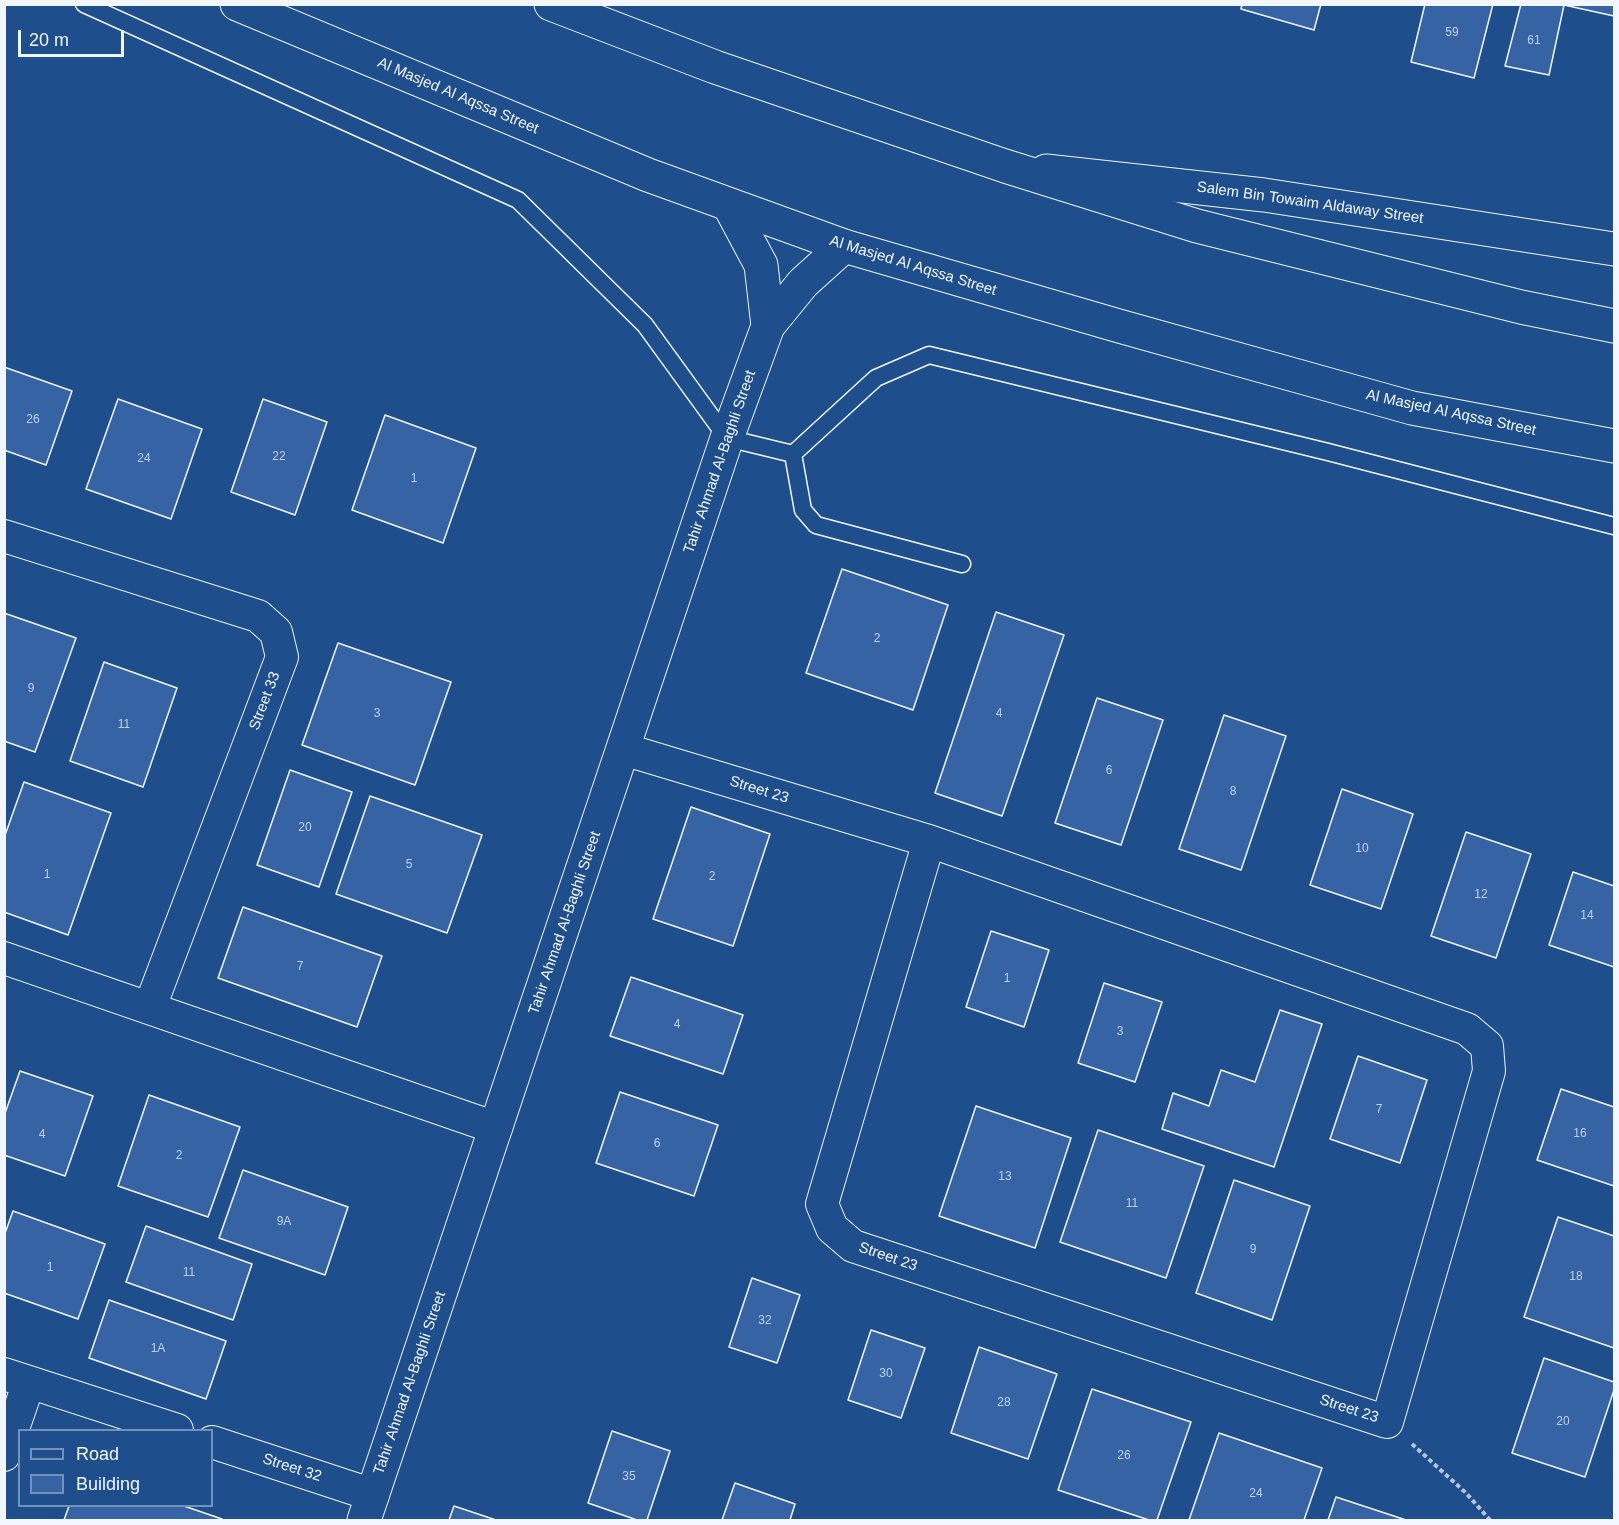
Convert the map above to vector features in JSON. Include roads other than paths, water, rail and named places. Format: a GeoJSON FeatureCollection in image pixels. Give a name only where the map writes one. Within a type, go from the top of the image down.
{"type":"FeatureCollection","features":[{"type":"Feature","properties":{"kind":"main road","name":"Al Masjed Al Aqssa Street"},"geometry":{"type":"LineString","coordinates":[[237,4],[648,175],[844,246],[1412,408],[1614,447]]}},
{"type":"Feature","properties":{"kind":"main road"},"geometry":{"type":"LineString","coordinates":[[551,4],[715,67],[1005,166],[1197,226],[1521,308],[1614,326]]}},
{"type":"Feature","properties":{"kind":"main road","name":"Salem Bin Towaim Aldaway Street"},"geometry":{"type":"LineString","coordinates":[[1005,166],[1264,195],[1614,249]]}},
{"type":"Feature","properties":{"kind":"main road","name":"Tahir Ahmad Al-Baghli Street"},"geometry":{"type":"LineString","coordinates":[[729,205],[761,265],[768,326]]}},
{"type":"Feature","properties":{"kind":"main road","name":"Tahir Ahmad Al-Baghli Street"},"geometry":{"type":"LineString","coordinates":[[369,1508],[727,438],[768,326],[803,282],[844,246]]}},
{"type":"Feature","properties":{"kind":"street","name":"Street 33"},"geometry":{"type":"LineString","coordinates":[[4,536],[258,616],[276,632],[282,657],[150,1008]]}},
{"type":"Feature","properties":{"kind":"street","name":"Street 23"},"geometry":{"type":"LineString","coordinates":[[623,749],[929,841],[1467,1029],[1487,1046],[1489,1071],[1387,1422],[853,1246],[832,1228],[822,1204],[929,841]]}},
{"type":"Feature","properties":{"kind":"street"},"geometry":{"type":"LineString","coordinates":[[4,958],[496,1128]]}},
{"type":"Feature","properties":{"kind":"street"},"geometry":{"type":"LineString","coordinates":[[4,1455],[17,1378],[171,1429]]}},
{"type":"Feature","properties":{"kind":"street","name":"Street 32"},"geometry":{"type":"LineString","coordinates":[[213,1442],[369,1508]]}},
{"type":"Feature","properties":{"kind":"lane"},"geometry":{"type":"LineString","coordinates":[[84,4],[518,200],[645,325],[727,438],[794,454]]}},
{"type":"Feature","properties":{"kind":"lane"},"geometry":{"type":"LineString","coordinates":[[794,454],[876,378],[929,355],[1305,447],[1614,526]]}},
{"type":"Feature","properties":{"kind":"lane"},"geometry":{"type":"LineString","coordinates":[[794,454],[803,510],[816,525],[962,564]]}}]}
